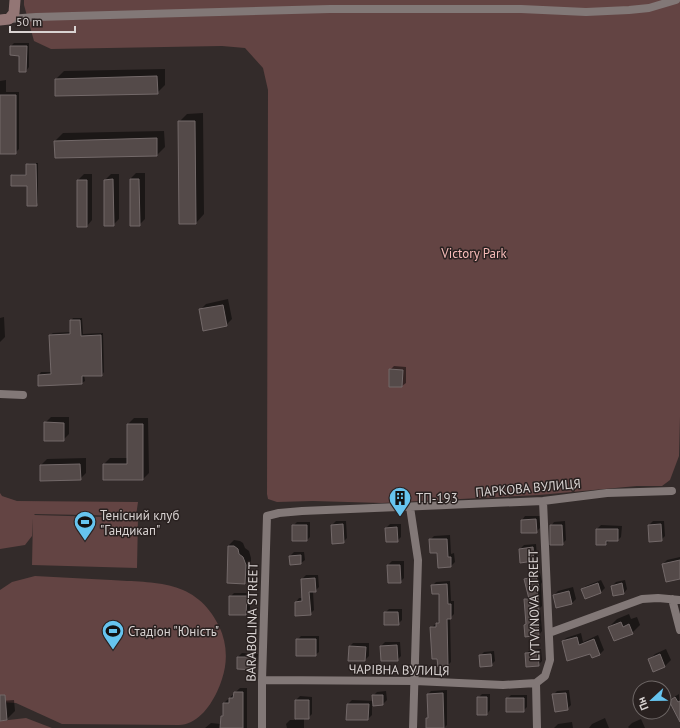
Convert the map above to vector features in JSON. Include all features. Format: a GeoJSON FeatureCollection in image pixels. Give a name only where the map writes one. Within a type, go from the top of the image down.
{"type":"FeatureCollection","features":[{"type":"Feature","properties":{"kind":"street"},"geometry":{"type":"LineString","coordinates":[[5,20],[14,13],[15,0]]}},
{"type":"Feature","properties":{"kind":"street"},"geometry":{"type":"LineString","coordinates":[[5,20],[36,17],[309,10],[521,9],[586,12],[649,8],[676,0]]}},
{"type":"Feature","properties":{"kind":"street"},"geometry":{"type":"LineString","coordinates":[[0,394],[22,395]]}},
{"type":"Feature","properties":{"kind":"street","name":"ПАРКОВА ВУЛИЦЯ"},"geometry":{"type":"LineString","coordinates":[[267,516],[279,513],[302,511],[543,501],[594,494],[672,491]]}},
{"type":"Feature","properties":{"kind":"street","name":"LYTVYNOVA STREET"},"geometry":{"type":"LineString","coordinates":[[536,683],[545,676],[550,660],[543,501]]}},
{"type":"Feature","properties":{"kind":"street"},"geometry":{"type":"LineString","coordinates":[[410,507],[418,560],[413,728]]}},
{"type":"Feature","properties":{"kind":"street","name":"BARABOLINA STREET"},"geometry":{"type":"LineString","coordinates":[[262,728],[267,516]]}},
{"type":"Feature","properties":{"kind":"street"},"geometry":{"type":"LineString","coordinates":[[549,633],[642,599],[676,599],[680,630]]}},
{"type":"Feature","properties":{"kind":"street","name":"ЧАРІВНА ВУЛИЦЯ"},"geometry":{"type":"LineString","coordinates":[[262,680],[414,681],[503,685],[536,683]]}},
{"type":"Feature","properties":{"kind":"street"},"geometry":{"type":"LineString","coordinates":[[536,683],[537,728]]}},
{"type":"Feature","properties":{"kind":"green space","name":"Victory Park"},"geometry":{"type":"Polygon","coordinates":[[[24,0],[680,0],[680,417],[679,456],[670,480],[662,486],[637,486],[539,495],[382,503],[313,501],[277,502],[268,499],[268,90],[263,68],[245,48],[222,46],[51,49],[34,41],[24,0]]]}},
{"type":"Feature","properties":{"kind":"green space","name":"Тенісний клуб \"Гандикап\""},"geometry":{"type":"Polygon","coordinates":[[[0,493],[2,496],[17,501],[138,502],[136,516],[34,515],[138,518],[137,568],[32,565],[33,518],[32,536],[25,545],[0,549],[0,493]]]}},
{"type":"Feature","properties":{"kind":"green space","name":"Стадіон \"Юність\""},"geometry":{"type":"Polygon","coordinates":[[[35,576],[158,583],[173,586],[199,599],[210,611],[219,626],[224,639],[226,652],[222,679],[214,698],[206,710],[190,723],[182,725],[62,724],[16,703],[0,702],[0,590],[12,582],[35,576]]]}},
{"type":"Feature","properties":{"kind":"green space"},"geometry":{"type":"Polygon","coordinates":[[[26,718],[52,728],[0,728],[0,721],[26,718]]]}},
{"type":"Feature","properties":{"kind":"building"},"geometry":{"type":"Polygon","coordinates":[[[10,46],[27,46],[26,72],[19,72],[19,56],[10,55],[10,46]]]}},
{"type":"Feature","properties":{"kind":"building"},"geometry":{"type":"Polygon","coordinates":[[[157,76],[158,94],[55,96],[55,79],[157,76]]]}},
{"type":"Feature","properties":{"kind":"building"},"geometry":{"type":"Polygon","coordinates":[[[0,95],[16,95],[16,154],[0,154],[0,95]]]}},
{"type":"Feature","properties":{"kind":"building"},"geometry":{"type":"Polygon","coordinates":[[[178,121],[195,121],[196,224],[179,224],[178,121]]]}},
{"type":"Feature","properties":{"kind":"building"},"geometry":{"type":"Polygon","coordinates":[[[157,138],[157,156],[55,158],[54,141],[157,138]]]}},
{"type":"Feature","properties":{"kind":"building"},"geometry":{"type":"Polygon","coordinates":[[[26,164],[36,164],[37,206],[27,206],[27,186],[11,186],[11,175],[26,175],[26,164]]]}},
{"type":"Feature","properties":{"kind":"building"},"geometry":{"type":"Polygon","coordinates":[[[113,179],[114,226],[104,226],[104,180],[113,179]]]}},
{"type":"Feature","properties":{"kind":"building"},"geometry":{"type":"Polygon","coordinates":[[[130,179],[139,179],[140,226],[130,226],[130,179]]]}},
{"type":"Feature","properties":{"kind":"building"},"geometry":{"type":"Polygon","coordinates":[[[77,180],[87,180],[87,227],[77,227],[77,180]]]}},
{"type":"Feature","properties":{"kind":"building"},"geometry":{"type":"Polygon","coordinates":[[[223,305],[227,326],[203,331],[199,309],[223,305]]]}},
{"type":"Feature","properties":{"kind":"building"},"geometry":{"type":"Polygon","coordinates":[[[70,320],[80,320],[81,336],[101,335],[102,376],[82,376],[82,384],[38,386],[38,375],[51,374],[49,335],[70,334],[70,320]]]}},
{"type":"Feature","properties":{"kind":"building"},"geometry":{"type":"Polygon","coordinates":[[[389,369],[403,370],[402,387],[389,387],[389,369]]]}},
{"type":"Feature","properties":{"kind":"building"},"geometry":{"type":"Polygon","coordinates":[[[44,422],[64,423],[64,441],[44,441],[44,422]]]}},
{"type":"Feature","properties":{"kind":"building"},"geometry":{"type":"Polygon","coordinates":[[[127,424],[143,424],[143,480],[103,480],[103,464],[127,464],[127,424]]]}},
{"type":"Feature","properties":{"kind":"building"},"geometry":{"type":"Polygon","coordinates":[[[80,464],[81,480],[40,481],[40,465],[80,464]]]}},
{"type":"Feature","properties":{"kind":"building"},"geometry":{"type":"Polygon","coordinates":[[[536,519],[537,533],[521,533],[521,520],[536,519]]]}},
{"type":"Feature","properties":{"kind":"building"},"geometry":{"type":"Polygon","coordinates":[[[343,524],[344,543],[332,544],[331,525],[343,524]]]}},
{"type":"Feature","properties":{"kind":"building"},"geometry":{"type":"Polygon","coordinates":[[[661,524],[662,541],[649,542],[648,525],[661,524]]]}},
{"type":"Feature","properties":{"kind":"building"},"geometry":{"type":"Polygon","coordinates":[[[292,525],[307,525],[307,541],[292,541],[292,525]]]}},
{"type":"Feature","properties":{"kind":"building"},"geometry":{"type":"Polygon","coordinates":[[[550,525],[562,525],[563,545],[550,545],[550,525]]]}},
{"type":"Feature","properties":{"kind":"building"},"geometry":{"type":"Polygon","coordinates":[[[397,527],[398,542],[386,542],[385,528],[397,527]]]}},
{"type":"Feature","properties":{"kind":"building"},"geometry":{"type":"Polygon","coordinates":[[[596,529],[618,529],[618,541],[606,541],[606,545],[596,545],[596,529]]]}},
{"type":"Feature","properties":{"kind":"building"},"geometry":{"type":"Polygon","coordinates":[[[429,539],[447,539],[448,557],[451,557],[451,567],[438,568],[437,553],[430,553],[429,539]]]}},
{"type":"Feature","properties":{"kind":"building"},"geometry":{"type":"Polygon","coordinates":[[[228,546],[234,546],[243,557],[246,565],[245,584],[227,583],[228,546]]]}},
{"type":"Feature","properties":{"kind":"building"},"geometry":{"type":"Polygon","coordinates":[[[533,547],[534,561],[520,563],[519,549],[533,547]]]}},
{"type":"Feature","properties":{"kind":"building"},"geometry":{"type":"Polygon","coordinates":[[[301,555],[301,564],[290,565],[289,556],[301,555]]]}},
{"type":"Feature","properties":{"kind":"building"},"geometry":{"type":"Polygon","coordinates":[[[680,560],[680,579],[666,582],[662,564],[680,560]]]}},
{"type":"Feature","properties":{"kind":"building"},"geometry":{"type":"Polygon","coordinates":[[[387,565],[400,565],[401,583],[388,583],[387,565]]]}},
{"type":"Feature","properties":{"kind":"building"},"geometry":{"type":"Polygon","coordinates":[[[536,576],[539,587],[537,587],[539,610],[537,611],[539,635],[525,637],[524,625],[526,624],[524,599],[529,599],[524,579],[536,576]]]}},
{"type":"Feature","properties":{"kind":"building"},"geometry":{"type":"Polygon","coordinates":[[[315,578],[316,592],[309,592],[311,615],[295,616],[295,602],[302,601],[301,579],[315,578]]]}},
{"type":"Feature","properties":{"kind":"building"},"geometry":{"type":"Polygon","coordinates":[[[598,583],[601,593],[585,599],[581,589],[598,583]]]}},
{"type":"Feature","properties":{"kind":"building"},"geometry":{"type":"Polygon","coordinates":[[[622,583],[624,594],[613,596],[611,586],[622,583]]]}},
{"type":"Feature","properties":{"kind":"building"},"geometry":{"type":"Polygon","coordinates":[[[447,584],[448,604],[451,604],[451,619],[447,619],[448,666],[438,667],[437,659],[432,659],[430,627],[436,627],[436,623],[439,623],[439,594],[432,594],[431,585],[447,584]]]}},
{"type":"Feature","properties":{"kind":"building"},"geometry":{"type":"Polygon","coordinates":[[[569,591],[572,604],[556,608],[553,595],[569,591]]]}},
{"type":"Feature","properties":{"kind":"building"},"geometry":{"type":"Polygon","coordinates":[[[229,596],[247,596],[246,615],[229,615],[229,596]]]}},
{"type":"Feature","properties":{"kind":"building"},"geometry":{"type":"Polygon","coordinates":[[[384,612],[398,612],[399,625],[384,625],[384,612]]]}},
{"type":"Feature","properties":{"kind":"building"},"geometry":{"type":"Polygon","coordinates":[[[621,622],[623,627],[629,624],[633,634],[614,641],[608,627],[621,622]]]}},
{"type":"Feature","properties":{"kind":"building"},"geometry":{"type":"Polygon","coordinates":[[[577,637],[579,645],[594,639],[600,655],[592,658],[590,654],[567,661],[562,641],[577,637]]]}},
{"type":"Feature","properties":{"kind":"building"},"geometry":{"type":"Polygon","coordinates":[[[296,639],[316,639],[316,656],[296,656],[296,639]]]}},
{"type":"Feature","properties":{"kind":"building"},"geometry":{"type":"Polygon","coordinates":[[[397,645],[398,661],[381,661],[380,646],[397,645]]]}},
{"type":"Feature","properties":{"kind":"building"},"geometry":{"type":"Polygon","coordinates":[[[349,646],[366,647],[365,661],[348,661],[349,646]]]}},
{"type":"Feature","properties":{"kind":"building"},"geometry":{"type":"Polygon","coordinates":[[[538,652],[539,666],[526,667],[525,653],[538,652]]]}},
{"type":"Feature","properties":{"kind":"building"},"geometry":{"type":"Polygon","coordinates":[[[491,654],[492,666],[480,667],[479,655],[491,654]]]}},
{"type":"Feature","properties":{"kind":"building"},"geometry":{"type":"Polygon","coordinates":[[[660,654],[665,667],[653,672],[648,659],[660,654]]]}},
{"type":"Feature","properties":{"kind":"building"},"geometry":{"type":"Polygon","coordinates":[[[237,657],[254,657],[254,670],[237,669],[237,657]]]}},
{"type":"Feature","properties":{"kind":"building"},"geometry":{"type":"Polygon","coordinates":[[[234,692],[243,692],[243,728],[220,728],[221,716],[223,716],[223,703],[229,703],[229,698],[233,698],[234,692]]]}},
{"type":"Feature","properties":{"kind":"building"},"geometry":{"type":"Polygon","coordinates":[[[443,693],[444,728],[426,728],[426,718],[428,718],[427,694],[443,693]]]}},
{"type":"Feature","properties":{"kind":"building"},"geometry":{"type":"Polygon","coordinates":[[[566,693],[568,710],[555,712],[552,694],[566,693]]]}},
{"type":"Feature","properties":{"kind":"building"},"geometry":{"type":"Polygon","coordinates":[[[0,695],[5,695],[7,720],[0,721],[0,695]]]}},
{"type":"Feature","properties":{"kind":"building"},"geometry":{"type":"Polygon","coordinates":[[[372,695],[383,695],[383,705],[373,706],[372,695]]]}},
{"type":"Feature","properties":{"kind":"building"},"geometry":{"type":"Polygon","coordinates":[[[477,697],[487,697],[487,715],[477,715],[477,697]]]}},
{"type":"Feature","properties":{"kind":"building"},"geometry":{"type":"Polygon","coordinates":[[[675,697],[678,702],[680,701],[680,722],[672,707],[672,699],[675,697]]]}},
{"type":"Feature","properties":{"kind":"building"},"geometry":{"type":"Polygon","coordinates":[[[506,698],[524,698],[524,712],[506,712],[506,698]]]}},
{"type":"Feature","properties":{"kind":"building"},"geometry":{"type":"Polygon","coordinates":[[[295,700],[309,700],[309,719],[295,719],[295,700]]]}},
{"type":"Feature","properties":{"kind":"building"},"geometry":{"type":"Polygon","coordinates":[[[347,704],[369,704],[368,720],[346,720],[347,704]]]}},
{"type":"Feature","properties":{"kind":"place","name":"ТП-193"},"geometry":{"type":"Point","coordinates":[400,518]}},
{"type":"Feature","properties":{"kind":"place","name":"Тенісний клуб \"Гандикап\""},"geometry":{"type":"Point","coordinates":[85,542]}},
{"type":"Feature","properties":{"kind":"place","name":"Стадіон \"Юність\""},"geometry":{"type":"Point","coordinates":[113,650]}}]}
